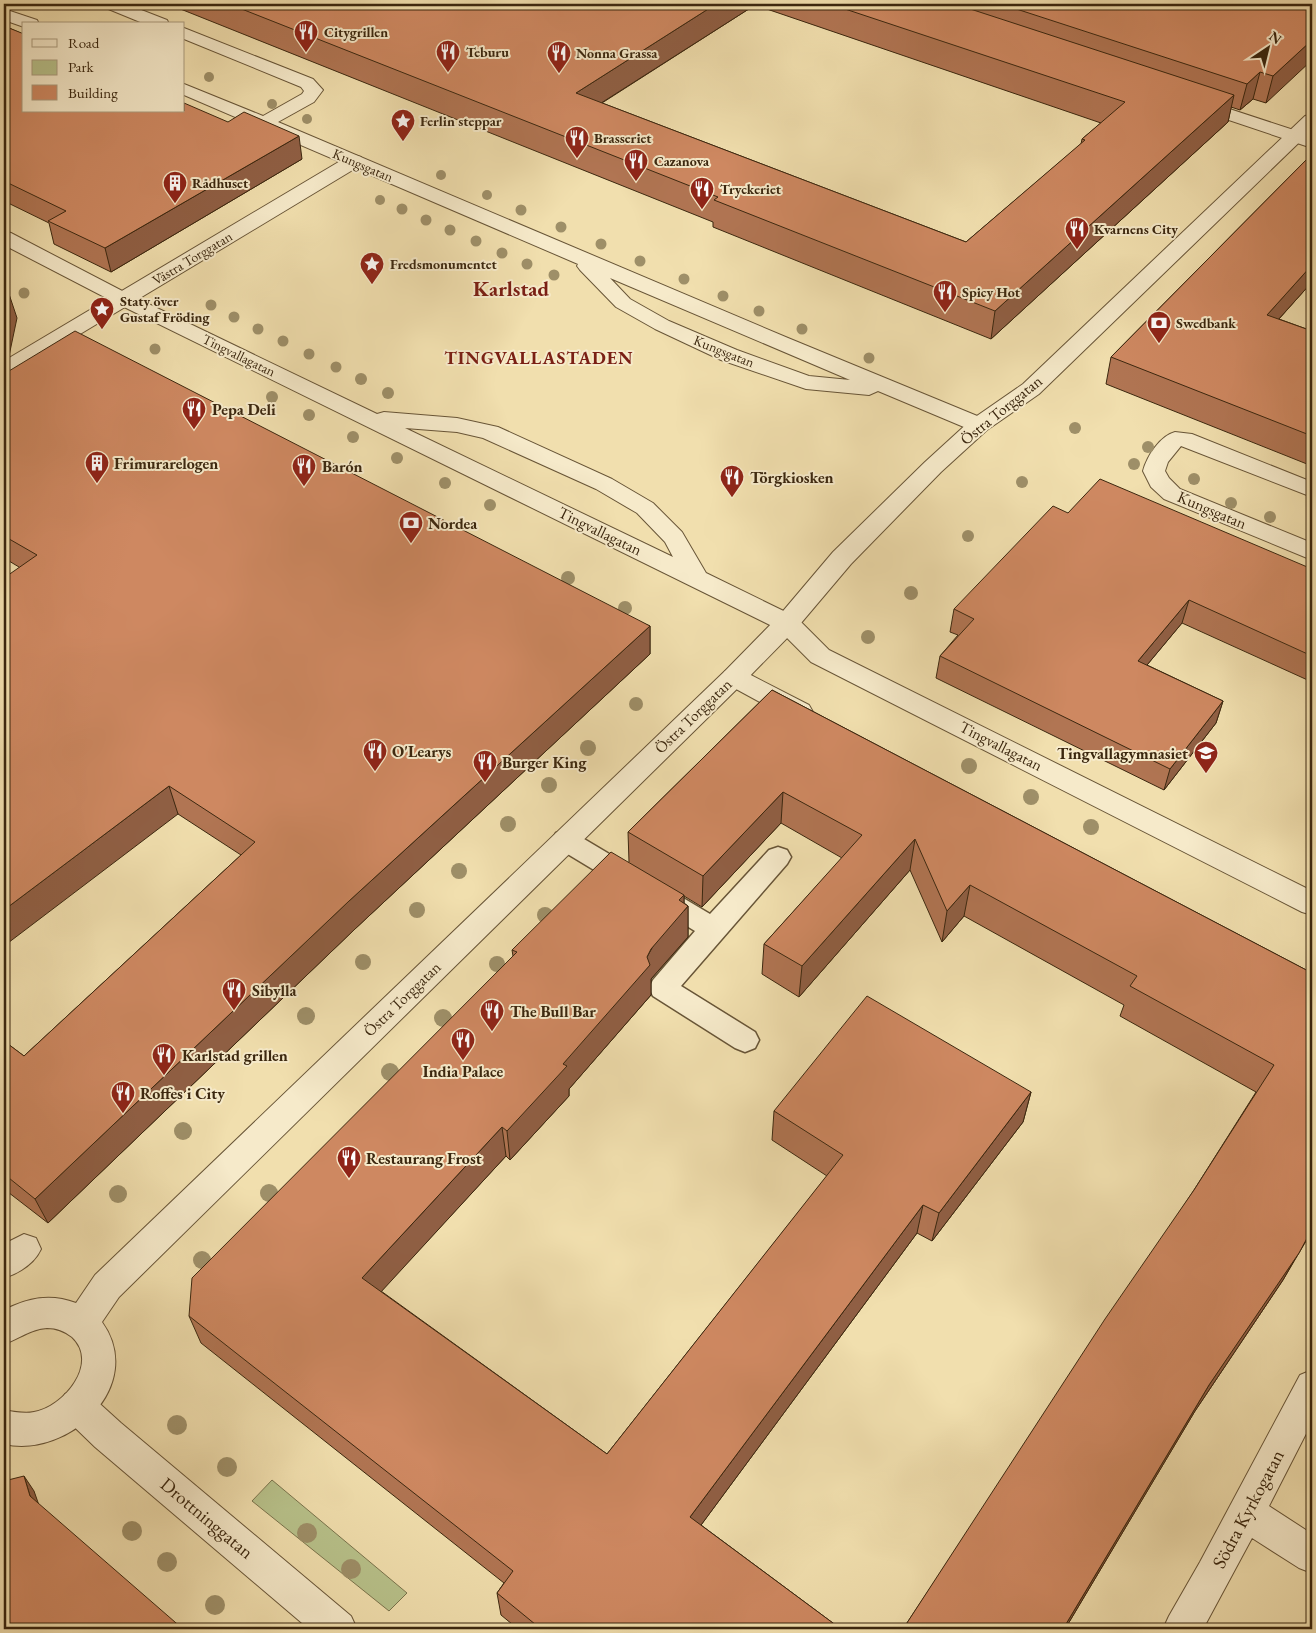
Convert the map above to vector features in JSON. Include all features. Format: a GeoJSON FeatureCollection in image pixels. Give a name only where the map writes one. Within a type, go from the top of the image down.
{"type":"FeatureCollection","features":[{"type":"Feature","properties":{"kind":"street"},"geometry":{"type":"LineString","coordinates":[[112,4],[156,22]]}},
{"type":"Feature","properties":{"kind":"street"},"geometry":{"type":"LineString","coordinates":[[4,14],[26,16]]}},
{"type":"Feature","properties":{"kind":"street"},"geometry":{"type":"LineString","coordinates":[[185,33],[307,83],[314,90],[308,98],[264,123]]}},
{"type":"Feature","properties":{"kind":"street","name":"Kungsgatan"},"geometry":{"type":"LineString","coordinates":[[185,89],[979,425]]}},
{"type":"Feature","properties":{"kind":"street"},"geometry":{"type":"LineString","coordinates":[[1179,97],[1304,139]]}},
{"type":"Feature","properties":{"kind":"street","name":"Östra Torggatan"},"geometry":{"type":"LineString","coordinates":[[82,1323],[108,1286],[734,677],[787,623],[842,558],[979,425],[1030,389],[1304,139],[1312,120]]}},
{"type":"Feature","properties":{"kind":"street","name":"Västra Torggatan"},"geometry":{"type":"LineString","coordinates":[[4,370],[354,161]]}},
{"type":"Feature","properties":{"kind":"street","name":"Tingvallagatan"},"geometry":{"type":"LineString","coordinates":[[4,237],[123,299],[787,623],[820,656],[1312,904]]}},
{"type":"Feature","properties":{"kind":"street","name":"Kungsgatan"},"geometry":{"type":"LineString","coordinates":[[572,254],[596,273],[623,303],[662,325],[729,355],[806,382],[900,391]]}},
{"type":"Feature","properties":{"kind":"street","name":"Tingvallagatan"},"geometry":{"type":"LineString","coordinates":[[368,418],[457,425],[490,432],[604,484],[645,508],[674,538],[697,579]]}},
{"type":"Feature","properties":{"kind":"street","name":"Kungsgatan"},"geometry":{"type":"LineString","coordinates":[[1312,490],[1184,439],[1175,439],[1157,461],[1154,471],[1159,482],[1172,494],[1312,552]]}},
{"type":"Feature","properties":{"kind":"street"},"geometry":{"type":"LineString","coordinates":[[734,677],[818,722]]}},
{"type":"Feature","properties":{"kind":"street"},"geometry":{"type":"LineString","coordinates":[[4,1328],[35,1314],[52,1312],[69,1315],[82,1323],[92,1335],[98,1352],[99,1362],[97,1373],[89,1391],[77,1406],[64,1417],[40,1427],[25,1430],[11,1430],[4,1427]]}},
{"type":"Feature","properties":{"kind":"street","name":"Södra Kyrkogatan"},"geometry":{"type":"LineString","coordinates":[[1182,1629],[1312,1387]]}},
{"type":"Feature","properties":{"kind":"street","name":"Drottninggatan"},"geometry":{"type":"LineString","coordinates":[[77,1406],[115,1441],[338,1629]]}},
{"type":"Feature","properties":{"kind":"street"},"geometry":{"type":"LineString","coordinates":[[1246,1512],[1312,1555]]}},
{"type":"Feature","properties":{"kind":"lane"},"geometry":{"type":"LineString","coordinates":[[565,840],[713,929]]}},
{"type":"Feature","properties":{"kind":"lane"},"geometry":{"type":"LineString","coordinates":[[745,1040],[662,988],[778,857]]}},
{"type":"Feature","properties":{"kind":"green space"},"geometry":{"type":"Polygon","coordinates":[[[272,1480],[407,1593],[389,1611],[252,1501],[272,1480]]]}},
{"type":"Feature","properties":{"kind":"building"},"geometry":{"type":"Polygon","coordinates":[[[229,4],[716,4],[576,93],[966,242],[1085,140],[1082,139],[1125,102],[830,4],[955,4],[1234,95],[995,311],[714,200],[718,197],[229,4]]]}},
{"type":"Feature","properties":{"kind":"building"},"geometry":{"type":"Polygon","coordinates":[[[1001,4],[1312,4],[1312,40],[1273,76],[1260,72],[1247,84],[1001,4]]]}},
{"type":"Feature","properties":{"kind":"building"},"geometry":{"type":"Polygon","coordinates":[[[4,26],[22,33],[22,112],[185,112],[185,103],[228,122],[244,112],[299,136],[105,248],[48,221],[66,211],[4,181],[4,26]]]}},
{"type":"Feature","properties":{"kind":"building"},"geometry":{"type":"Polygon","coordinates":[[[1312,154],[1312,265],[1267,315],[1312,331],[1312,436],[1111,357],[1312,154]]]}},
{"type":"Feature","properties":{"kind":"building"},"geometry":{"type":"Polygon","coordinates":[[[4,288],[8,291],[4,311],[4,288]]]}},
{"type":"Feature","properties":{"kind":"building"},"geometry":{"type":"Polygon","coordinates":[[[75,331],[650,626],[349,901],[35,1199],[4,1174],[4,1041],[24,1056],[255,842],[169,786],[4,910],[4,578],[37,555],[4,536],[4,374],[75,331]]]}},
{"type":"Feature","properties":{"kind":"building"},"geometry":{"type":"Polygon","coordinates":[[[1100,479],[1312,569],[1312,656],[1189,600],[1138,661],[1223,701],[1170,769],[940,656],[974,619],[954,609],[1053,506],[1068,513],[1100,479]]]}},
{"type":"Feature","properties":{"kind":"building"},"geometry":{"type":"Polygon","coordinates":[[[772,690],[1312,973],[1312,1229],[1299,1253],[1209,1385],[1063,1629],[903,1629],[1105,1319],[1194,1190],[1274,1065],[1130,986],[1137,976],[970,885],[947,911],[915,839],[802,966],[764,944],[862,835],[783,792],[703,876],[628,832],[772,690]]]}},
{"type":"Feature","properties":{"kind":"building"},"geometry":{"type":"Polygon","coordinates":[[[611,852],[684,895],[679,900],[688,906],[651,949],[647,957],[650,965],[563,1064],[567,1066],[507,1131],[502,1127],[362,1278],[607,1454],[843,1155],[774,1111],[867,996],[1031,1092],[939,1213],[923,1205],[690,1517],[841,1629],[541,1629],[497,1593],[513,1571],[189,1316],[192,1278],[517,952],[512,950],[611,852]]]}},
{"type":"Feature","properties":{"kind":"building"},"geometry":{"type":"Polygon","coordinates":[[[24,1476],[30,1496],[183,1629],[4,1629],[4,1481],[24,1476]]]}},
{"type":"Feature","properties":{"kind":"place","name":"Citygrillen"},"geometry":{"type":"Point","coordinates":[306,53]}},
{"type":"Feature","properties":{"kind":"place","name":"Teburu"},"geometry":{"type":"Point","coordinates":[448,73]}},
{"type":"Feature","properties":{"kind":"place","name":"Nonna Grassa"},"geometry":{"type":"Point","coordinates":[559,74]}},
{"type":"Feature","properties":{"kind":"place","name":"Ferlin steppar"},"geometry":{"type":"Point","coordinates":[403,142]}},
{"type":"Feature","properties":{"kind":"place","name":"Brasseriet"},"geometry":{"type":"Point","coordinates":[577,159]}},
{"type":"Feature","properties":{"kind":"place","name":"Cazanova"},"geometry":{"type":"Point","coordinates":[636,182]}},
{"type":"Feature","properties":{"kind":"place","name":"Rådhuset"},"geometry":{"type":"Point","coordinates":[175,204]}},
{"type":"Feature","properties":{"kind":"place","name":"Tryckeriet"},"geometry":{"type":"Point","coordinates":[702,210]}},
{"type":"Feature","properties":{"kind":"place","name":"Kvarnens City"},"geometry":{"type":"Point","coordinates":[1077,250]}},
{"type":"Feature","properties":{"kind":"place","name":"Fredsmonumentet"},"geometry":{"type":"Point","coordinates":[372,285]}},
{"type":"Feature","properties":{"kind":"place","name":"Spicy Hot"},"geometry":{"type":"Point","coordinates":[945,313]}},
{"type":"Feature","properties":{"kind":"place","name":"Staty över Gustaf Fröding"},"geometry":{"type":"Point","coordinates":[102,330]}},
{"type":"Feature","properties":{"kind":"place","name":"Swedbank"},"geometry":{"type":"Point","coordinates":[1159,344]}},
{"type":"Feature","properties":{"kind":"place","name":"Pepa Deli"},"geometry":{"type":"Point","coordinates":[194,430]}},
{"type":"Feature","properties":{"kind":"place","name":"Frimurarelogen"},"geometry":{"type":"Point","coordinates":[97,484]}},
{"type":"Feature","properties":{"kind":"place","name":"Barón"},"geometry":{"type":"Point","coordinates":[304,487]}},
{"type":"Feature","properties":{"kind":"place","name":"Törgkiosken"},"geometry":{"type":"Point","coordinates":[732,498]}},
{"type":"Feature","properties":{"kind":"place","name":"Nordea"},"geometry":{"type":"Point","coordinates":[411,544]}},
{"type":"Feature","properties":{"kind":"place","name":"O'Learys"},"geometry":{"type":"Point","coordinates":[375,772]}},
{"type":"Feature","properties":{"kind":"place","name":"Tingvallagymnasiet"},"geometry":{"type":"Point","coordinates":[1206,774]}},
{"type":"Feature","properties":{"kind":"place","name":"Burger King"},"geometry":{"type":"Point","coordinates":[485,783]}},
{"type":"Feature","properties":{"kind":"place","name":"Sibylla"},"geometry":{"type":"Point","coordinates":[234,1011]}},
{"type":"Feature","properties":{"kind":"place","name":"The Bull Bar"},"geometry":{"type":"Point","coordinates":[492,1032]}},
{"type":"Feature","properties":{"kind":"place","name":"India Palace"},"geometry":{"type":"Point","coordinates":[463,1061]}},
{"type":"Feature","properties":{"kind":"place","name":"Karlstad grillen"},"geometry":{"type":"Point","coordinates":[164,1076]}},
{"type":"Feature","properties":{"kind":"place","name":"Roffes i City"},"geometry":{"type":"Point","coordinates":[123,1114]}},
{"type":"Feature","properties":{"kind":"place","name":"Restaurang Frost"},"geometry":{"type":"Point","coordinates":[349,1179]}},
{"type":"Feature","properties":{"kind":"district","name":"Karlstad"},"geometry":{"type":"Point","coordinates":[511,288]}},
{"type":"Feature","properties":{"kind":"district","name":"TINGVALLASTADEN"},"geometry":{"type":"Point","coordinates":[539,357]}}]}
